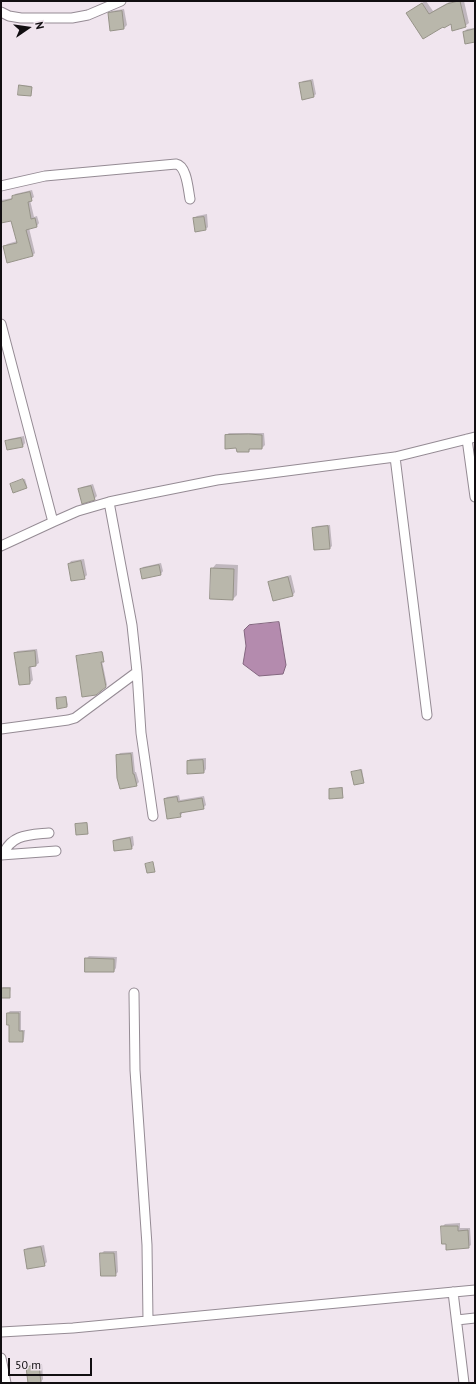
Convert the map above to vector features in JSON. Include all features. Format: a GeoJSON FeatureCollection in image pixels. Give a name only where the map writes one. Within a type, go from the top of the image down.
{"type":"FeatureCollection","features":[{"type":"Feature","properties":{"kind":"street"},"geometry":{"type":"LineString","coordinates":[[1,12],[10,16],[21,18],[72,18],[88,14],[121,1]]}},
{"type":"Feature","properties":{"kind":"street"},"geometry":{"type":"LineString","coordinates":[[1,186],[45,176],[179,164],[184,169],[190,199]]}},
{"type":"Feature","properties":{"kind":"street"},"geometry":{"type":"LineString","coordinates":[[1,324],[53,522]]}},
{"type":"Feature","properties":{"kind":"street"},"geometry":{"type":"LineString","coordinates":[[1,546],[78,511],[109,502],[217,480],[395,457],[471,438],[475,497]]}},
{"type":"Feature","properties":{"kind":"street"},"geometry":{"type":"LineString","coordinates":[[395,457],[427,715]]}},
{"type":"Feature","properties":{"kind":"street"},"geometry":{"type":"LineString","coordinates":[[109,502],[129,612],[137,672],[141,733],[153,816]]}},
{"type":"Feature","properties":{"kind":"street"},"geometry":{"type":"LineString","coordinates":[[1,729],[75,718],[137,672]]}},
{"type":"Feature","properties":{"kind":"street"},"geometry":{"type":"LineString","coordinates":[[2,855],[7,846],[14,840],[34,834],[49,833]]}},
{"type":"Feature","properties":{"kind":"street"},"geometry":{"type":"LineString","coordinates":[[2,855],[56,851]]}},
{"type":"Feature","properties":{"kind":"street"},"geometry":{"type":"LineString","coordinates":[[134,993],[135,1070],[146,1238],[148,1321]]}},
{"type":"Feature","properties":{"kind":"street"},"geometry":{"type":"LineString","coordinates":[[1,1332],[73,1328],[475,1290]]}},
{"type":"Feature","properties":{"kind":"street"},"geometry":{"type":"LineString","coordinates":[[453,1292],[464,1383]]}},
{"type":"Feature","properties":{"kind":"street"},"geometry":{"type":"LineString","coordinates":[[457,1320],[475,1318]]}},
{"type":"Feature","properties":{"kind":"street"},"geometry":{"type":"LineString","coordinates":[[1,1359],[6,1383]]}},
{"type":"Feature","properties":{"kind":"shaded area"},"geometry":{"type":"Polygon","coordinates":[[[279,622],[286,665],[283,674],[259,676],[243,664],[246,646],[244,630],[249,625],[279,622]]]}},
{"type":"Feature","properties":{"kind":"building"},"geometry":{"type":"Polygon","coordinates":[[[460,1],[466,27],[452,31],[451,24],[423,39],[406,13],[422,3],[429,14],[447,4],[460,1]]]}},
{"type":"Feature","properties":{"kind":"building"},"geometry":{"type":"Polygon","coordinates":[[[122,11],[124,29],[110,31],[108,13],[122,11]]]}},
{"type":"Feature","properties":{"kind":"building"},"geometry":{"type":"Polygon","coordinates":[[[475,29],[475,42],[465,44],[463,32],[475,29]]]}},
{"type":"Feature","properties":{"kind":"building"},"geometry":{"type":"Polygon","coordinates":[[[311,81],[314,97],[302,100],[299,83],[311,81]]]}},
{"type":"Feature","properties":{"kind":"building"},"geometry":{"type":"Polygon","coordinates":[[[19,85],[32,87],[31,96],[18,95],[19,85]]]}},
{"type":"Feature","properties":{"kind":"building"},"geometry":{"type":"Polygon","coordinates":[[[30,192],[32,201],[28,202],[31,219],[35,218],[37,227],[26,230],[33,256],[7,263],[3,246],[17,243],[11,221],[1,223],[1,202],[12,199],[12,196],[30,192]]]}},
{"type":"Feature","properties":{"kind":"building"},"geometry":{"type":"Polygon","coordinates":[[[204,217],[206,230],[195,232],[193,218],[204,217]]]}},
{"type":"Feature","properties":{"kind":"building"},"geometry":{"type":"Polygon","coordinates":[[[225,435],[262,435],[262,449],[249,449],[249,452],[237,452],[236,448],[225,449],[225,435]]]}},
{"type":"Feature","properties":{"kind":"building"},"geometry":{"type":"Polygon","coordinates":[[[21,438],[23,447],[7,450],[5,441],[21,438]]]}},
{"type":"Feature","properties":{"kind":"building"},"geometry":{"type":"Polygon","coordinates":[[[23,479],[27,488],[13,493],[10,484],[23,479]]]}},
{"type":"Feature","properties":{"kind":"building"},"geometry":{"type":"Polygon","coordinates":[[[91,486],[95,500],[82,504],[78,489],[91,486]]]}},
{"type":"Feature","properties":{"kind":"building"},"geometry":{"type":"Polygon","coordinates":[[[328,526],[330,549],[314,550],[312,528],[328,526]]]}},
{"type":"Feature","properties":{"kind":"building"},"geometry":{"type":"Polygon","coordinates":[[[81,561],[85,579],[71,581],[68,564],[81,561]]]}},
{"type":"Feature","properties":{"kind":"building"},"geometry":{"type":"Polygon","coordinates":[[[159,565],[161,575],[142,579],[140,569],[159,565]]]}},
{"type":"Feature","properties":{"kind":"building"},"geometry":{"type":"Polygon","coordinates":[[[211,568],[234,569],[233,600],[210,599],[211,568]]]}},
{"type":"Feature","properties":{"kind":"building"},"geometry":{"type":"Polygon","coordinates":[[[288,577],[293,596],[273,601],[268,582],[288,577]]]}},
{"type":"Feature","properties":{"kind":"building"},"geometry":{"type":"Polygon","coordinates":[[[35,651],[36,666],[29,667],[30,684],[19,685],[14,653],[35,651]]]}},
{"type":"Feature","properties":{"kind":"building"},"geometry":{"type":"Polygon","coordinates":[[[102,652],[104,662],[101,662],[106,687],[96,695],[82,697],[76,656],[102,652]]]}},
{"type":"Feature","properties":{"kind":"building"},"geometry":{"type":"Polygon","coordinates":[[[66,697],[67,707],[57,709],[56,698],[66,697]]]}},
{"type":"Feature","properties":{"kind":"building"},"geometry":{"type":"Polygon","coordinates":[[[131,754],[133,774],[137,786],[120,789],[117,778],[116,755],[131,754]]]}},
{"type":"Feature","properties":{"kind":"building"},"geometry":{"type":"Polygon","coordinates":[[[203,760],[204,773],[187,774],[187,761],[203,760]]]}},
{"type":"Feature","properties":{"kind":"building"},"geometry":{"type":"Polygon","coordinates":[[[361,770],[364,783],[354,785],[351,772],[361,770]]]}},
{"type":"Feature","properties":{"kind":"building"},"geometry":{"type":"Polygon","coordinates":[[[342,788],[343,798],[329,799],[329,789],[342,788]]]}},
{"type":"Feature","properties":{"kind":"building"},"geometry":{"type":"Polygon","coordinates":[[[177,797],[178,802],[202,798],[204,809],[180,813],[181,817],[167,819],[164,799],[177,797]]]}},
{"type":"Feature","properties":{"kind":"building"},"geometry":{"type":"Polygon","coordinates":[[[87,823],[88,834],[76,835],[75,824],[87,823]]]}},
{"type":"Feature","properties":{"kind":"building"},"geometry":{"type":"Polygon","coordinates":[[[130,838],[132,849],[114,851],[113,841],[130,838]]]}},
{"type":"Feature","properties":{"kind":"building"},"geometry":{"type":"Polygon","coordinates":[[[153,862],[155,872],[147,873],[145,864],[153,862]]]}},
{"type":"Feature","properties":{"kind":"building"},"geometry":{"type":"Polygon","coordinates":[[[85,958],[114,959],[114,972],[85,972],[85,958]]]}},
{"type":"Feature","properties":{"kind":"building"},"geometry":{"type":"Polygon","coordinates":[[[1,988],[10,988],[10,998],[1,998],[1,988]]]}},
{"type":"Feature","properties":{"kind":"building"},"geometry":{"type":"Polygon","coordinates":[[[7,1013],[19,1013],[19,1031],[23,1031],[23,1042],[9,1042],[7,1013]]]}},
{"type":"Feature","properties":{"kind":"building"},"geometry":{"type":"Polygon","coordinates":[[[441,1226],[458,1226],[458,1231],[468,1230],[469,1248],[446,1250],[446,1244],[442,1244],[441,1226]]]}},
{"type":"Feature","properties":{"kind":"building"},"geometry":{"type":"Polygon","coordinates":[[[41,1247],[45,1266],[27,1269],[24,1250],[41,1247]]]}},
{"type":"Feature","properties":{"kind":"building"},"geometry":{"type":"Polygon","coordinates":[[[100,1253],[114,1253],[116,1276],[101,1276],[100,1253]]]}},
{"type":"Feature","properties":{"kind":"building"},"geometry":{"type":"Polygon","coordinates":[[[39,1366],[41,1383],[28,1383],[26,1367],[39,1366]]]}}]}
